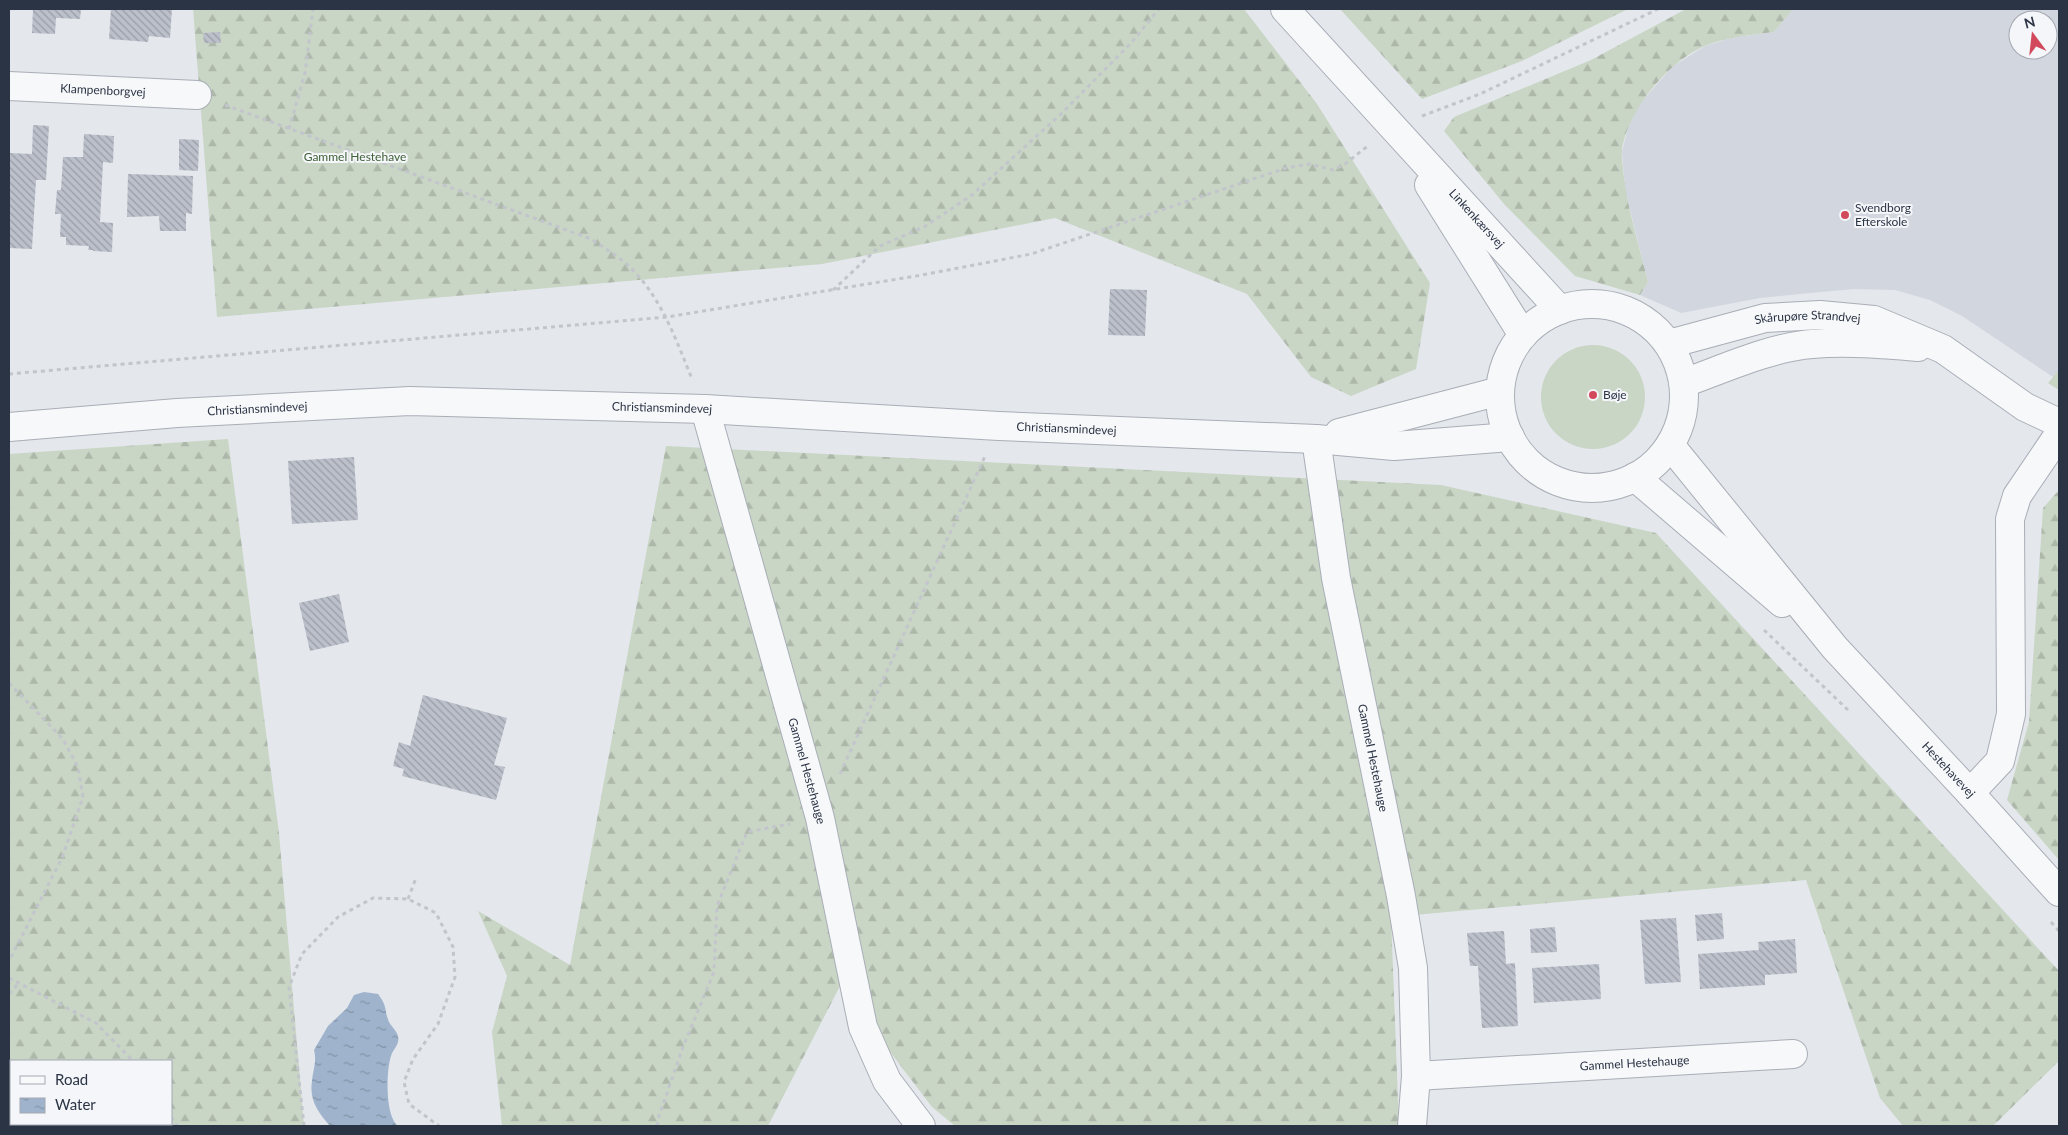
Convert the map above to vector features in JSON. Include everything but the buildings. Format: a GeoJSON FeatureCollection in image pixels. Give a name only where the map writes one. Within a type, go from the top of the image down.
{"type":"FeatureCollection","features":[{"type":"Feature","properties":{"kind":"street","name":"Linkenkærsvej"},"geometry":{"type":"LineString","coordinates":[[1285,9],[1560,310]]}},
{"type":"Feature","properties":{"kind":"street","name":"Klampenborgvej"},"geometry":{"type":"LineString","coordinates":[[9,86],[197,95]]}},
{"type":"Feature","properties":{"kind":"street","name":"Linkenkærsvej"},"geometry":{"type":"LineString","coordinates":[[1393,126],[1523,335]]}},
{"type":"Feature","properties":{"kind":"street"},"geometry":{"type":"LineString","coordinates":[[1580,304],[1601,304],[1621,308],[1639,316],[1656,329],[1669,344],[1679,363],[1684,383],[1682,415],[1670,444],[1655,463],[1636,477],[1605,487],[1576,486],[1549,477],[1527,460],[1510,437],[1503,415],[1500,391],[1506,365],[1523,335],[1540,320],[1560,310],[1580,304]]}},
{"type":"Feature","properties":{"kind":"street","name":"Skårupøre Strandvej"},"geometry":{"type":"LineString","coordinates":[[1669,344],[1765,318],[1820,315],[1874,320],[1943,349],[2025,407],[2059,423]]}},
{"type":"Feature","properties":{"kind":"street","name":"Skårupøre Strandvej"},"geometry":{"type":"LineString","coordinates":[[1684,383],[1765,354],[1810,344],[1856,342],[1943,349]]}},
{"type":"Feature","properties":{"kind":"street","name":"Christiansmindevej"},"geometry":{"type":"LineString","coordinates":[[1316,439],[1500,391]]}},
{"type":"Feature","properties":{"kind":"street","name":"Christiansmindevej"},"geometry":{"type":"LineString","coordinates":[[9,427],[177,412],[410,401],[705,409],[999,426],[1316,439],[1394,446],[1510,437]]}},
{"type":"Feature","properties":{"kind":"street","name":"Gammel Hestehauge"},"geometry":{"type":"LineString","coordinates":[[705,409],[820,818],[863,1027],[887,1081],[921,1126]]}},
{"type":"Feature","properties":{"kind":"street"},"geometry":{"type":"LineString","coordinates":[[1970,793],[2000,761],[2011,714],[2010,519],[2017,496],[2059,434]]}},
{"type":"Feature","properties":{"kind":"street","name":"Gammel Hestehauge"},"geometry":{"type":"LineString","coordinates":[[1316,439],[1336,578],[1401,896],[1413,968],[1416,1076],[1412,1126]]}},
{"type":"Feature","properties":{"kind":"street","name":"Hestehavevej"},"geometry":{"type":"LineString","coordinates":[[1670,444],[1835,648],[2059,892]]}},
{"type":"Feature","properties":{"kind":"street","name":"Hestehavevej"},"geometry":{"type":"LineString","coordinates":[[1636,477],[1835,648]]}},
{"type":"Feature","properties":{"kind":"street","name":"Gammel Hestehauge"},"geometry":{"type":"LineString","coordinates":[[1416,1076],[1793,1054]]}},
{"type":"Feature","properties":{"kind":"path"},"geometry":{"type":"LineString","coordinates":[[289,129],[305,72],[313,9]]}},
{"type":"Feature","properties":{"kind":"path"},"geometry":{"type":"LineString","coordinates":[[833,290],[880,246],[924,227],[972,195],[1061,114],[1131,43],[1159,9]]}},
{"type":"Feature","properties":{"kind":"path"},"geometry":{"type":"LineString","coordinates":[[9,374],[667,317],[833,290],[1031,254],[1286,168],[1310,164],[1333,170],[1345,164],[1393,126],[1480,94],[1658,9]]}},
{"type":"Feature","properties":{"kind":"path"},"geometry":{"type":"LineString","coordinates":[[197,95],[591,239],[624,261],[649,289],[667,317],[705,409]]}},
{"type":"Feature","properties":{"kind":"path"},"geometry":{"type":"LineString","coordinates":[[657,1126],[683,1047],[714,972],[717,906],[748,832],[820,818],[999,426]]}},
{"type":"Feature","properties":{"kind":"path"},"geometry":{"type":"LineString","coordinates":[[9,683],[62,739],[78,767],[83,797],[62,858],[9,961]]}},
{"type":"Feature","properties":{"kind":"path"},"geometry":{"type":"LineString","coordinates":[[408,899],[416,878]]}},
{"type":"Feature","properties":{"kind":"path"},"geometry":{"type":"LineString","coordinates":[[304,1126],[289,987],[302,954],[338,917],[373,898],[408,899],[436,913],[453,947],[455,977],[438,1024],[413,1059],[404,1082],[409,1104],[439,1126]]}},
{"type":"Feature","properties":{"kind":"path"},"geometry":{"type":"LineString","coordinates":[[9,978],[96,1023],[133,1060]]}},
{"type":"Feature","properties":{"kind":"path"},"geometry":{"type":"LineString","coordinates":[[9,994],[19,983]]}},
{"type":"Feature","properties":{"kind":"shaded area","name":"Svendborg Efterskole"},"geometry":{"type":"Polygon","coordinates":[[[1793,9],[2059,9],[2059,381],[1962,316],[1930,300],[1895,290],[1855,289],[1760,298],[1681,313],[1640,295],[1648,282],[1625,190],[1622,152],[1629,124],[1638,106],[1672,67],[1705,46],[1731,38],[1774,32],[1793,9]]]}},
{"type":"Feature","properties":{"kind":"green space","name":"Gammel Hestehave"},"geometry":{"type":"Polygon","coordinates":[[[193,9],[1244,9],[1317,104],[1430,283],[1416,369],[1351,396],[1311,377],[1247,294],[1055,218],[822,264],[217,317],[193,9]]]}},
{"type":"Feature","properties":{"kind":"green space"},"geometry":{"type":"Polygon","coordinates":[[[1340,9],[1628,9],[1522,61],[1422,99],[1340,9]]]}},
{"type":"Feature","properties":{"kind":"green space"},"geometry":{"type":"Polygon","coordinates":[[[1686,9],[1793,9],[1774,32],[1723,40],[1707,45],[1678,62],[1652,89],[1632,120],[1622,156],[1627,198],[1648,282],[1640,295],[1575,276],[1504,204],[1444,131],[1454,117],[1591,60],[1686,9]]]}},
{"type":"Feature","properties":{"kind":"green space"},"geometry":{"type":"Polygon","coordinates":[[[1593,345],[1613,349],[1630,360],[1641,377],[1645,397],[1641,417],[1630,434],[1613,445],[1593,449],[1573,445],[1556,434],[1545,417],[1541,397],[1545,377],[1556,360],[1573,349],[1593,345]]]}},
{"type":"Feature","properties":{"kind":"green space"},"geometry":{"type":"Polygon","coordinates":[[[2059,370],[2059,390],[2048,383],[2059,370]]]}},
{"type":"Feature","properties":{"kind":"green space"},"geometry":{"type":"Polygon","coordinates":[[[228,439],[279,833],[304,1126],[9,1126],[9,454],[228,439]]]}},
{"type":"Feature","properties":{"kind":"green space"},"geometry":{"type":"Polygon","coordinates":[[[666,446],[1441,485],[1656,533],[2059,971],[2059,1061],[1993,1126],[1903,1126],[1880,1098],[1806,880],[1391,917],[1399,1126],[955,1126],[932,1107],[840,986],[768,1126],[502,1126],[492,1032],[507,976],[478,911],[570,965],[666,446]]]}},
{"type":"Feature","properties":{"kind":"green space"},"geometry":{"type":"Polygon","coordinates":[[[2059,490],[2059,860],[2007,800],[2029,722],[2043,508],[2059,490]]]}},
{"type":"Feature","properties":{"kind":"water"},"geometry":{"type":"Polygon","coordinates":[[[364,992],[378,994],[385,1005],[389,1022],[398,1036],[397,1044],[389,1063],[388,1093],[391,1113],[398,1126],[330,1126],[318,1111],[313,1100],[311,1088],[315,1062],[314,1050],[328,1026],[347,1008],[354,995],[364,992]]]}},
{"type":"Feature","properties":{"kind":"place","name":"Svendborg Efterskole"},"geometry":{"type":"Point","coordinates":[1845,215]}},
{"type":"Feature","properties":{"kind":"place","name":"Bøje"},"geometry":{"type":"Point","coordinates":[1593,395]}}]}
